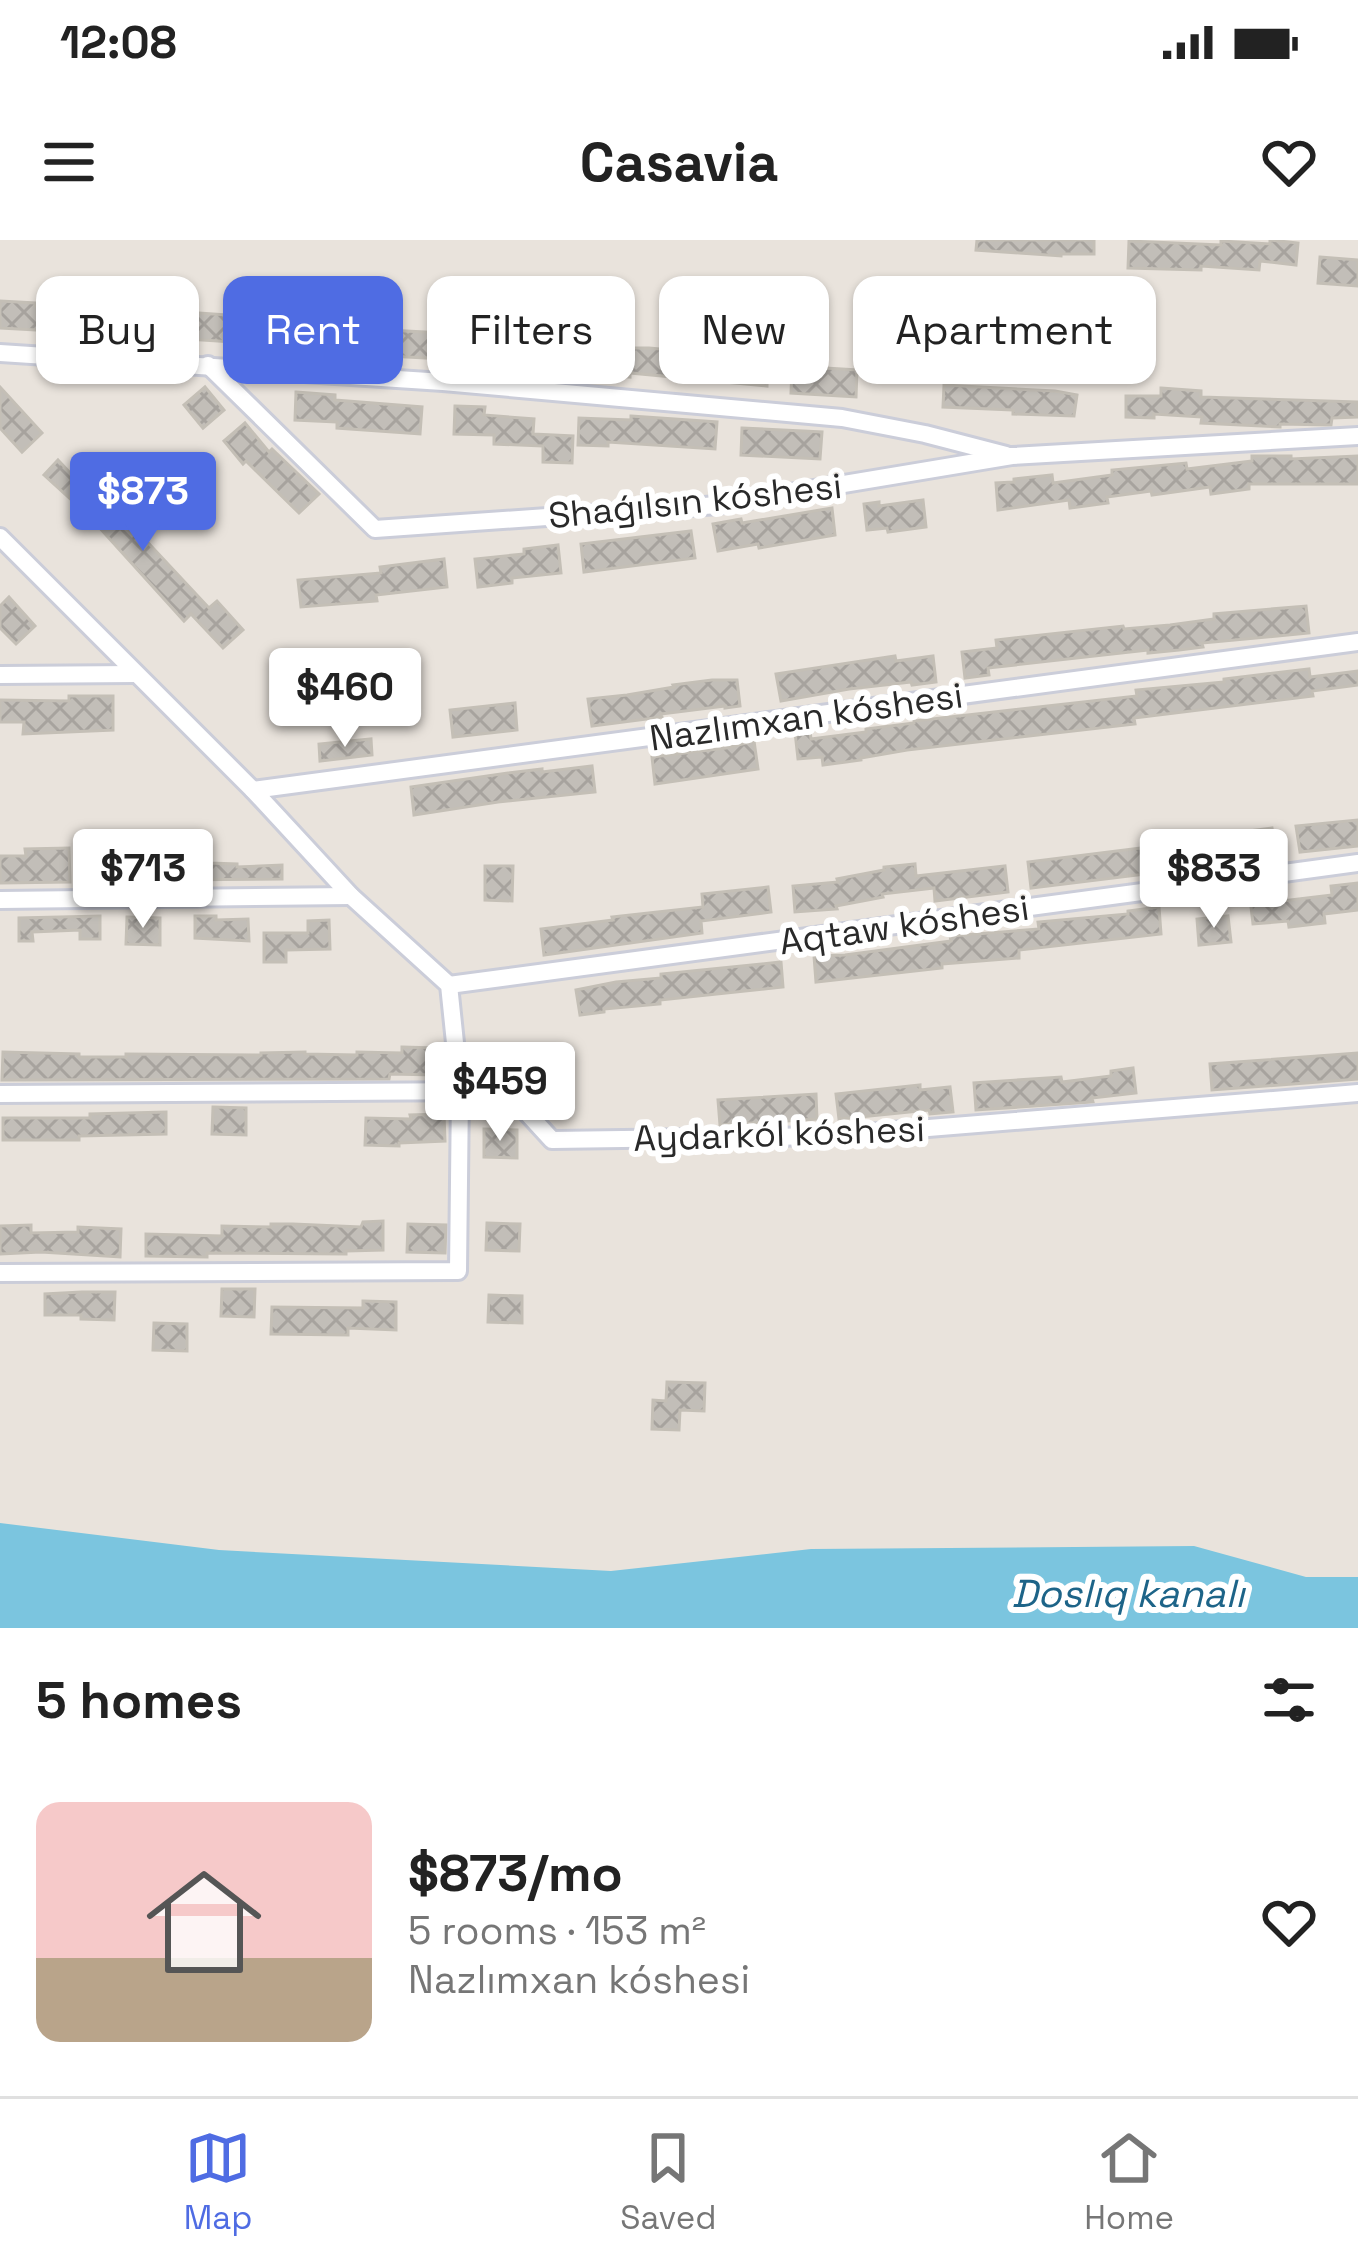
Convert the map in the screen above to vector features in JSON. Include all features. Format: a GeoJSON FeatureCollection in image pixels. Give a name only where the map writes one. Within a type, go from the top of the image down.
{"type":"FeatureCollection","features":[{"type":"Feature","properties":{"kind":"street","name":"Shaǵılsın kóshesi"},"geometry":{"type":"LineString","coordinates":[[0,352],[442,382],[842,418],[1012,456]]}},
{"type":"Feature","properties":{"kind":"street","name":"Shaǵılsın kóshesi"},"geometry":{"type":"LineString","coordinates":[[208,365],[375,529],[718,505],[1012,456],[1358,436]]}},
{"type":"Feature","properties":{"kind":"street"},"geometry":{"type":"LineString","coordinates":[[0,537],[253,790],[351,896],[449,985],[460,1091],[458,1271],[0,1273]]}},
{"type":"Feature","properties":{"kind":"street","name":"Nazlımxan kóshesi"},"geometry":{"type":"LineString","coordinates":[[253,790],[1358,642]]}},
{"type":"Feature","properties":{"kind":"street"},"geometry":{"type":"LineString","coordinates":[[0,675],[136,674]]}},
{"type":"Feature","properties":{"kind":"street","name":"Aqtaw kóshesi"},"geometry":{"type":"LineString","coordinates":[[449,985],[1358,863]]}},
{"type":"Feature","properties":{"kind":"street"},"geometry":{"type":"LineString","coordinates":[[0,900],[351,896]]}},
{"type":"Feature","properties":{"kind":"street","name":"Aydarkól kóshesi"},"geometry":{"type":"LineString","coordinates":[[0,1094],[489,1091],[518,1103],[553,1140],[830,1136],[1358,1093]]}},
{"type":"Feature","properties":{"kind":"water","name":"Doslıq kanalı"},"geometry":{"type":"Polygon","coordinates":[[[0,1523],[219,1550],[611,1571],[811,1549],[1194,1546],[1306,1577],[1358,1577],[1358,1628],[0,1628],[0,1523]]]}},
{"type":"Feature","properties":{"kind":"building"},"geometry":{"type":"Polygon","coordinates":[[[977,240],[1094,240],[1094,254],[976,250],[977,240]]]}},
{"type":"Feature","properties":{"kind":"building"},"geometry":{"type":"Polygon","coordinates":[[[1270,240],[1298,243],[1296,265],[1260,261],[1259,270],[1128,268],[1129,241],[1221,245],[1221,241],[1270,244],[1270,240]]]}},
{"type":"Feature","properties":{"kind":"building"},"geometry":{"type":"Polygon","coordinates":[[[1320,257],[1358,260],[1358,286],[1318,283],[1320,257]]]}},
{"type":"Feature","properties":{"kind":"building"},"geometry":{"type":"Polygon","coordinates":[[[0,301],[35,303],[36,330],[0,328],[0,301]]]}},
{"type":"Feature","properties":{"kind":"building"},"geometry":{"type":"Polygon","coordinates":[[[199,313],[223,315],[223,341],[199,340],[199,313]]]}},
{"type":"Feature","properties":{"kind":"building"},"geometry":{"type":"Polygon","coordinates":[[[403,331],[427,332],[427,358],[403,357],[403,331]]]}},
{"type":"Feature","properties":{"kind":"building"},"geometry":{"type":"Polygon","coordinates":[[[635,348],[659,349],[659,376],[635,373],[635,348]]]}},
{"type":"Feature","properties":{"kind":"building"},"geometry":{"type":"Polygon","coordinates":[[[829,368],[853,370],[856,397],[791,393],[791,384],[829,384],[829,368]]]}},
{"type":"Feature","properties":{"kind":"building"},"geometry":{"type":"Polygon","coordinates":[[[944,385],[1077,395],[1074,416],[943,407],[944,385]]]}},
{"type":"Feature","properties":{"kind":"building"},"geometry":{"type":"Polygon","coordinates":[[[0,387],[42,433],[22,452],[0,428],[0,387]]]}},
{"type":"Feature","properties":{"kind":"building"},"geometry":{"type":"Polygon","coordinates":[[[205,387],[224,410],[203,428],[184,405],[205,387]]]}},
{"type":"Feature","properties":{"kind":"building"},"geometry":{"type":"Polygon","coordinates":[[[1161,388],[1201,391],[1201,397],[1358,402],[1358,417],[1332,418],[1331,425],[1280,427],[1201,423],[1202,417],[1126,417],[1126,396],[1161,396],[1161,388]]]}},
{"type":"Feature","properties":{"kind":"building"},"geometry":{"type":"Polygon","coordinates":[[[296,392],[422,407],[420,434],[295,420],[296,392]]]}},
{"type":"Feature","properties":{"kind":"building"},"geometry":{"type":"Polygon","coordinates":[[[455,406],[485,407],[484,415],[534,419],[533,434],[573,436],[572,463],[543,462],[543,446],[494,444],[494,435],[454,434],[455,406]]]}},
{"type":"Feature","properties":{"kind":"building"},"geometry":{"type":"Polygon","coordinates":[[[631,416],[717,422],[715,449],[608,442],[608,446],[578,445],[579,418],[631,420],[631,416]]]}},
{"type":"Feature","properties":{"kind":"building"},"geometry":{"type":"Polygon","coordinates":[[[245,423],[269,452],[272,449],[319,494],[299,513],[224,441],[245,423]]]}},
{"type":"Feature","properties":{"kind":"building"},"geometry":{"type":"Polygon","coordinates":[[[742,428],[822,432],[820,459],[741,455],[742,428]]]}},
{"type":"Feature","properties":{"kind":"building"},"geometry":{"type":"Polygon","coordinates":[[[1252,456],[1358,456],[1358,484],[1249,484],[1249,489],[1211,494],[1210,487],[1152,495],[1151,491],[1070,508],[1069,500],[998,510],[996,483],[1014,479],[1052,475],[1053,483],[1112,475],[1112,470],[1186,463],[1187,469],[1252,461],[1252,456]]]}},
{"type":"Feature","properties":{"kind":"building"},"geometry":{"type":"Polygon","coordinates":[[[58,460],[73,476],[80,469],[209,608],[217,601],[243,630],[223,648],[191,614],[184,621],[88,515],[44,475],[58,460]]]}},
{"type":"Feature","properties":{"kind":"building"},"geometry":{"type":"Polygon","coordinates":[[[923,500],[926,527],[867,530],[864,504],[923,500]]]}},
{"type":"Feature","properties":{"kind":"building"},"geometry":{"type":"Polygon","coordinates":[[[832,508],[835,535],[718,551],[713,524],[832,508]]]}},
{"type":"Feature","properties":{"kind":"building"},"geometry":{"type":"Polygon","coordinates":[[[691,531],[695,558],[584,572],[581,544],[691,531]]]}},
{"type":"Feature","properties":{"kind":"building"},"geometry":{"type":"Polygon","coordinates":[[[558,545],[561,573],[478,587],[475,559],[558,545]]]}},
{"type":"Feature","properties":{"kind":"building"},"geometry":{"type":"Polygon","coordinates":[[[444,559],[447,587],[376,595],[377,601],[301,607],[298,580],[381,573],[380,567],[444,559]]]}},
{"type":"Feature","properties":{"kind":"building"},"geometry":{"type":"Polygon","coordinates":[[[9,597],[35,626],[16,644],[0,628],[0,606],[9,597]]]}},
{"type":"Feature","properties":{"kind":"building"},"geometry":{"type":"Polygon","coordinates":[[[1306,606],[1309,633],[988,668],[989,675],[965,678],[962,652],[997,648],[996,640],[1170,625],[1214,619],[1214,614],[1306,606]]]}},
{"type":"Feature","properties":{"kind":"building"},"geometry":{"type":"Polygon","coordinates":[[[895,656],[896,661],[933,656],[936,682],[849,689],[781,701],[776,674],[895,656]]]}},
{"type":"Feature","properties":{"kind":"building"},"geometry":{"type":"Polygon","coordinates":[[[1309,669],[1310,677],[1358,671],[1358,685],[1312,691],[1313,696],[1134,718],[1135,724],[907,750],[823,765],[822,757],[798,759],[795,732],[810,731],[811,739],[1309,669]]]}},
{"type":"Feature","properties":{"kind":"building"},"geometry":{"type":"Polygon","coordinates":[[[737,680],[740,706],[592,726],[588,699],[737,680]]]}},
{"type":"Feature","properties":{"kind":"building"},"geometry":{"type":"Polygon","coordinates":[[[69,696],[113,696],[113,730],[23,734],[24,722],[0,722],[0,700],[69,701],[69,696]]]}},
{"type":"Feature","properties":{"kind":"building"},"geometry":{"type":"Polygon","coordinates":[[[515,703],[517,730],[453,737],[450,710],[515,703]]]}},
{"type":"Feature","properties":{"kind":"building"},"geometry":{"type":"Polygon","coordinates":[[[371,739],[372,755],[320,761],[319,744],[371,739]]]}},
{"type":"Feature","properties":{"kind":"building"},"geometry":{"type":"Polygon","coordinates":[[[754,741],[758,769],[655,784],[652,757],[754,741]]]}},
{"type":"Feature","properties":{"kind":"building"},"geometry":{"type":"Polygon","coordinates":[[[592,766],[595,792],[414,815],[411,787],[592,766]]]}},
{"type":"Feature","properties":{"kind":"building"},"geometry":{"type":"Polygon","coordinates":[[[1358,820],[1358,846],[1300,852],[1296,826],[1358,820]]]}},
{"type":"Feature","properties":{"kind":"building"},"geometry":{"type":"Polygon","coordinates":[[[1272,828],[1276,853],[1213,862],[1210,836],[1272,828]]]}},
{"type":"Feature","properties":{"kind":"building"},"geometry":{"type":"Polygon","coordinates":[[[1180,839],[1183,865],[1031,888],[1028,862],[1180,839]]]}},
{"type":"Feature","properties":{"kind":"building"},"geometry":{"type":"Polygon","coordinates":[[[165,845],[209,845],[209,863],[282,865],[282,879],[127,876],[128,848],[165,849],[165,845]]]}},
{"type":"Feature","properties":{"kind":"building"},"geometry":{"type":"Polygon","coordinates":[[[69,848],[70,882],[0,883],[0,856],[26,856],[25,849],[69,848]]]}},
{"type":"Feature","properties":{"kind":"building"},"geometry":{"type":"Polygon","coordinates":[[[915,864],[916,876],[1005,866],[1008,892],[935,901],[934,888],[882,894],[837,909],[795,912],[793,886],[838,882],[884,867],[915,864]]]}},
{"type":"Feature","properties":{"kind":"building"},"geometry":{"type":"Polygon","coordinates":[[[485,866],[513,866],[512,901],[485,900],[485,866]]]}},
{"type":"Feature","properties":{"kind":"building"},"geometry":{"type":"Polygon","coordinates":[[[1358,883],[1358,910],[1324,914],[1325,923],[1253,924],[1250,898],[1281,895],[1282,901],[1332,895],[1331,886],[1358,883]]]}},
{"type":"Feature","properties":{"kind":"building"},"geometry":{"type":"Polygon","coordinates":[[[768,887],[771,912],[701,921],[702,933],[544,955],[541,929],[703,907],[702,894],[768,887]]]}},
{"type":"Feature","properties":{"kind":"building"},"geometry":{"type":"Polygon","coordinates":[[[1159,907],[1161,934],[1019,950],[1019,958],[816,982],[814,956],[951,941],[950,936],[1039,929],[1038,922],[1159,907]]]}},
{"type":"Feature","properties":{"kind":"building"},"geometry":{"type":"Polygon","coordinates":[[[100,916],[100,939],[80,939],[80,930],[32,932],[33,941],[19,941],[19,918],[100,916]]]}},
{"type":"Feature","properties":{"kind":"building"},"geometry":{"type":"Polygon","coordinates":[[[195,916],[248,919],[249,941],[195,938],[195,916]]]}},
{"type":"Feature","properties":{"kind":"building"},"geometry":{"type":"Polygon","coordinates":[[[1228,916],[1231,942],[1199,945],[1197,919],[1228,916]]]}},
{"type":"Feature","properties":{"kind":"building"},"geometry":{"type":"Polygon","coordinates":[[[127,917],[160,918],[160,945],[126,944],[127,917]]]}},
{"type":"Feature","properties":{"kind":"building"},"geometry":{"type":"Polygon","coordinates":[[[329,920],[330,949],[286,950],[286,962],[264,962],[264,933],[308,933],[308,921],[329,920]]]}},
{"type":"Feature","properties":{"kind":"building"},"geometry":{"type":"Polygon","coordinates":[[[781,962],[783,987],[660,1000],[660,1004],[580,1015],[576,990],[661,978],[661,974],[781,962]]]}},
{"type":"Feature","properties":{"kind":"building"},"geometry":{"type":"Polygon","coordinates":[[[402,1047],[435,1048],[435,1075],[2,1080],[3,1052],[79,1057],[357,1055],[402,1053],[402,1047]]]}},
{"type":"Feature","properties":{"kind":"building"},"geometry":{"type":"Polygon","coordinates":[[[1358,1053],[1358,1079],[1212,1090],[1210,1064],[1358,1053]]]}},
{"type":"Feature","properties":{"kind":"building"},"geometry":{"type":"Polygon","coordinates":[[[1133,1068],[1136,1093],[1092,1098],[1093,1102],[976,1110],[974,1083],[1061,1077],[1062,1082],[1133,1068]]]}},
{"type":"Feature","properties":{"kind":"building"},"geometry":{"type":"Polygon","coordinates":[[[920,1085],[920,1090],[950,1087],[953,1112],[839,1119],[836,1094],[920,1085]]]}},
{"type":"Feature","properties":{"kind":"building"},"geometry":{"type":"Polygon","coordinates":[[[816,1094],[817,1119],[720,1125],[718,1100],[816,1094]]]}},
{"type":"Feature","properties":{"kind":"building"},"geometry":{"type":"Polygon","coordinates":[[[213,1107],[246,1108],[246,1135],[212,1134],[213,1107]]]}},
{"type":"Feature","properties":{"kind":"building"},"geometry":{"type":"Polygon","coordinates":[[[166,1112],[166,1134],[3,1140],[3,1118],[166,1112]]]}},
{"type":"Feature","properties":{"kind":"building"},"geometry":{"type":"Polygon","coordinates":[[[444,1114],[445,1141],[365,1145],[366,1118],[444,1114]]]}},
{"type":"Feature","properties":{"kind":"building"},"geometry":{"type":"Polygon","coordinates":[[[484,1129],[517,1130],[517,1158],[484,1157],[484,1129]]]}},
{"type":"Feature","properties":{"kind":"building"},"geometry":{"type":"Polygon","coordinates":[[[383,1221],[383,1250],[146,1256],[146,1234],[222,1236],[222,1226],[361,1227],[363,1222],[383,1221]]]}},
{"type":"Feature","properties":{"kind":"building"},"geometry":{"type":"Polygon","coordinates":[[[487,1223],[520,1224],[519,1251],[486,1250],[487,1223]]]}},
{"type":"Feature","properties":{"kind":"building"},"geometry":{"type":"Polygon","coordinates":[[[408,1224],[446,1225],[445,1253],[407,1252],[408,1224]]]}},
{"type":"Feature","properties":{"kind":"building"},"geometry":{"type":"Polygon","coordinates":[[[31,1225],[31,1233],[78,1232],[78,1227],[121,1229],[120,1257],[0,1254],[0,1226],[31,1225]]]}},
{"type":"Feature","properties":{"kind":"building"},"geometry":{"type":"Polygon","coordinates":[[[222,1289],[255,1289],[254,1317],[221,1316],[222,1289]]]}},
{"type":"Feature","properties":{"kind":"building"},"geometry":{"type":"Polygon","coordinates":[[[115,1292],[114,1320],[45,1315],[45,1294],[115,1292]]]}},
{"type":"Feature","properties":{"kind":"building"},"geometry":{"type":"Polygon","coordinates":[[[489,1295],[522,1296],[522,1323],[488,1322],[489,1295]]]}},
{"type":"Feature","properties":{"kind":"building"},"geometry":{"type":"Polygon","coordinates":[[[363,1301],[396,1302],[396,1330],[271,1334],[272,1307],[363,1308],[363,1301]]]}},
{"type":"Feature","properties":{"kind":"building"},"geometry":{"type":"Polygon","coordinates":[[[154,1323],[187,1324],[187,1351],[153,1350],[154,1323]]]}},
{"type":"Feature","properties":{"kind":"building"},"geometry":{"type":"Polygon","coordinates":[[[667,1382],[705,1383],[704,1411],[680,1410],[679,1430],[652,1429],[653,1400],[666,1401],[667,1382]]]}}]}
